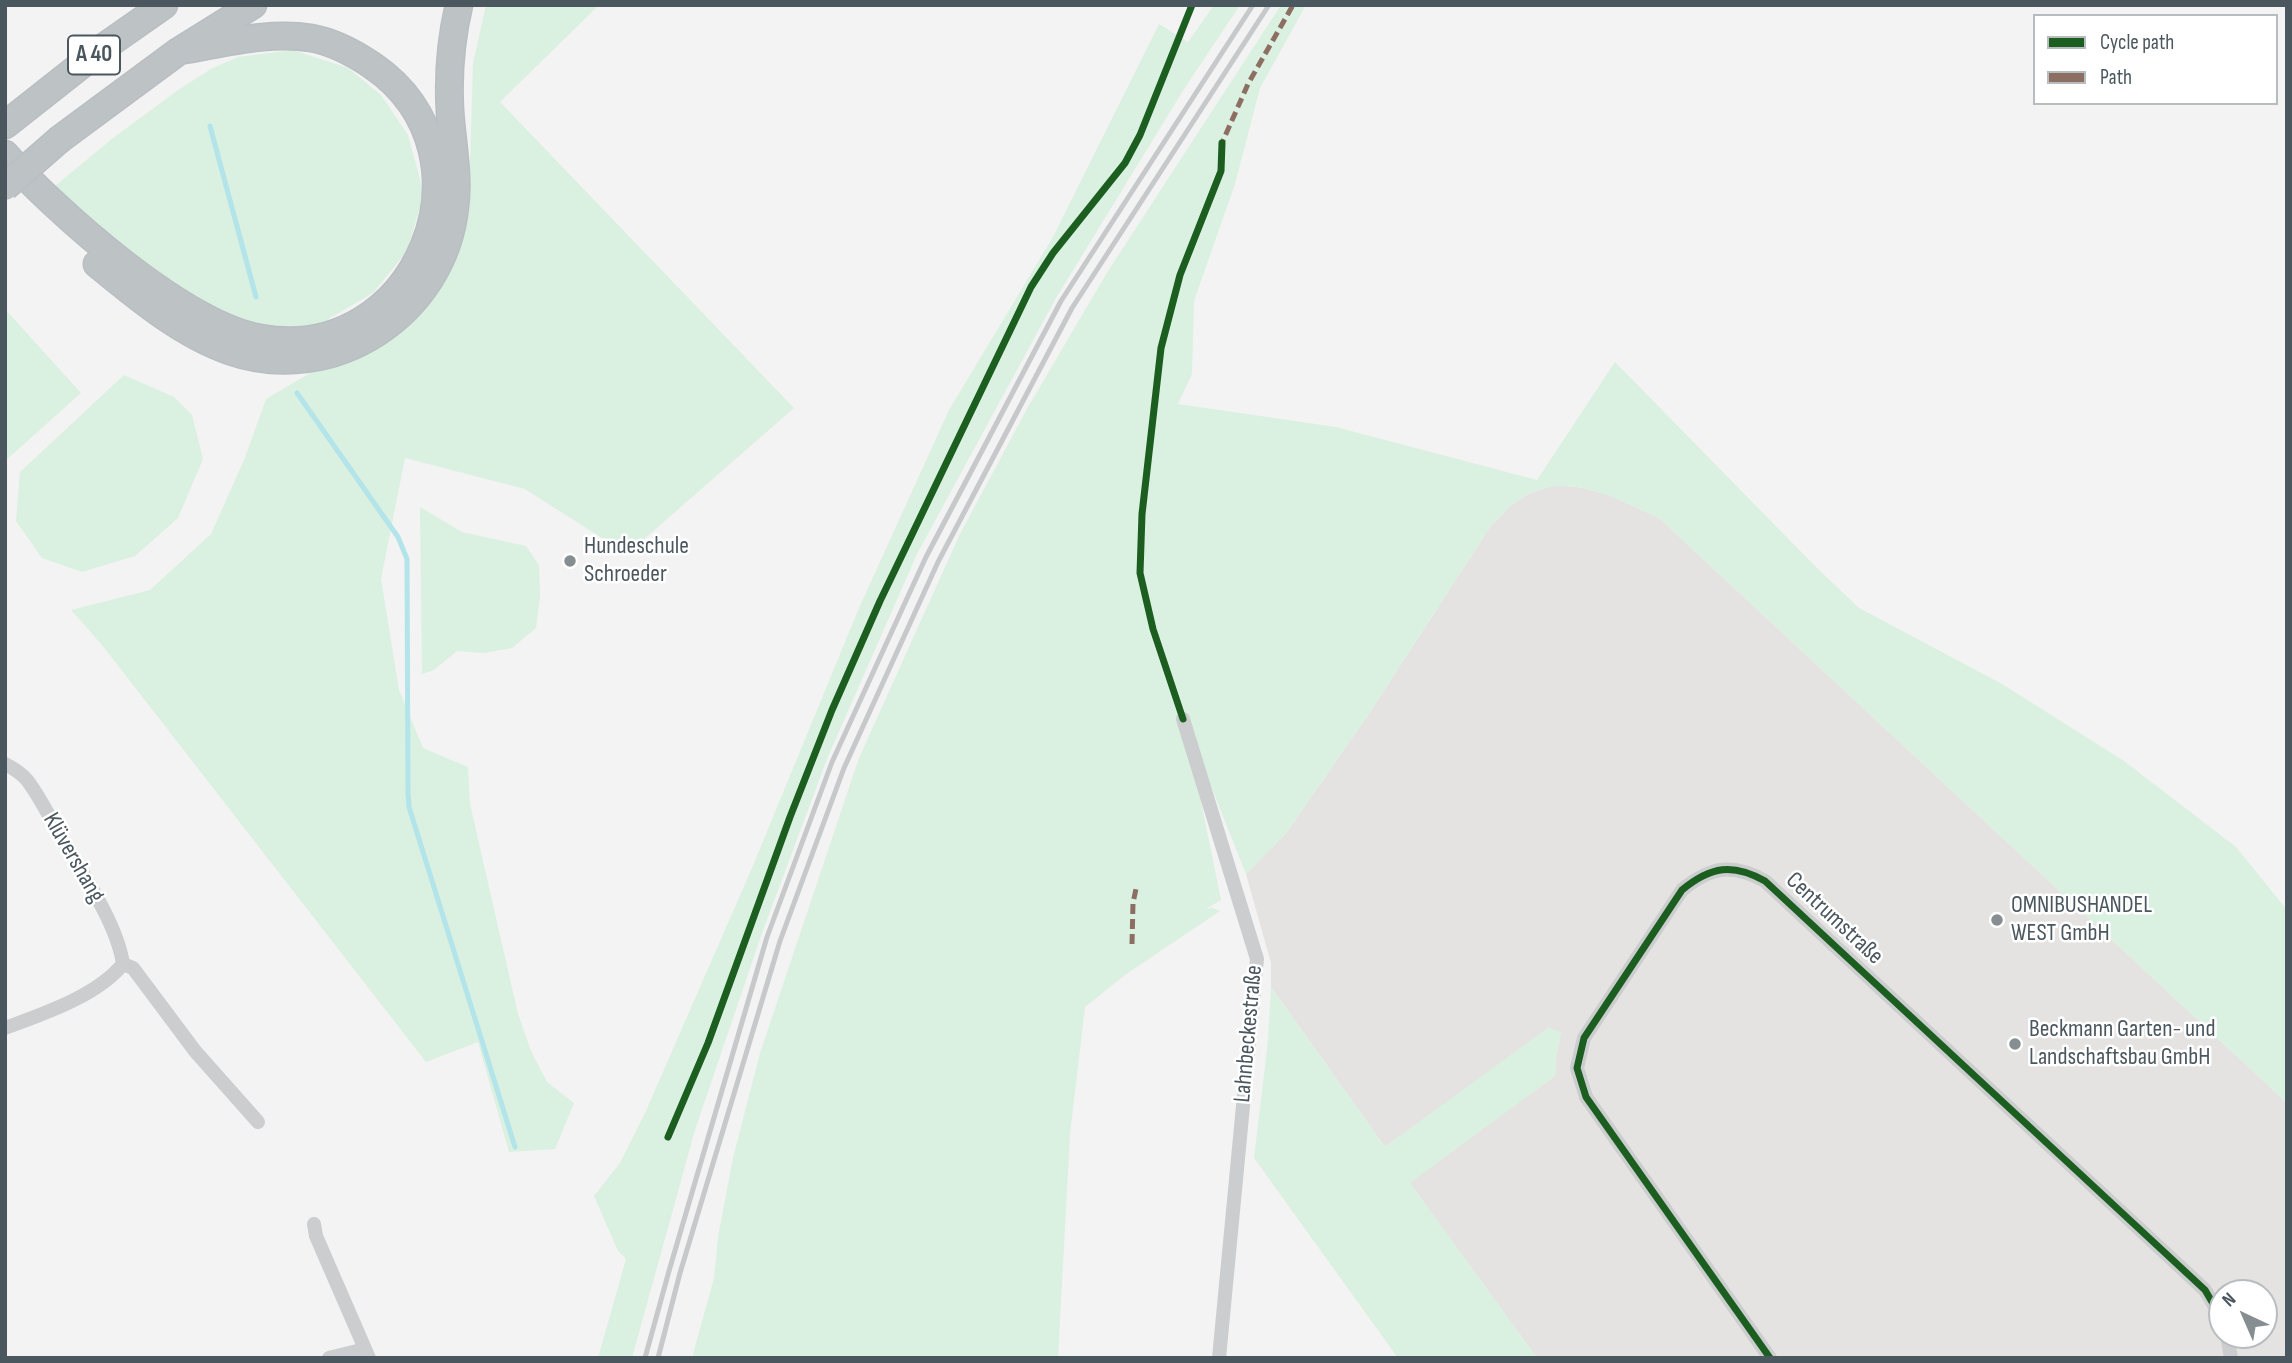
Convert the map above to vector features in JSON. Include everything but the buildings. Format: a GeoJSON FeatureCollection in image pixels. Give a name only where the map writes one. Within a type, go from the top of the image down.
{"type":"FeatureCollection","features":[{"type":"Feature","properties":{"kind":"highway","name":"A 40"},"geometry":{"type":"LineString","coordinates":[[15,117],[104,47],[164,5]]}},
{"type":"Feature","properties":{"kind":"highway","name":"A 40"},"geometry":{"type":"LineString","coordinates":[[5,187],[60,139],[180,51],[253,5]]}},
{"type":"Feature","properties":{"kind":"highway"},"geometry":{"type":"LineString","coordinates":[[5,180],[106,271],[167,317],[202,339],[256,358],[319,358],[347,349],[376,336],[420,294],[437,269],[448,241],[455,207],[456,174],[450,75],[459,5]]}},
{"type":"Feature","properties":{"kind":"highway"},"geometry":{"type":"LineString","coordinates":[[5,154],[97,241],[152,283],[211,321],[237,332],[284,341],[339,333],[364,320],[386,303],[405,282],[421,257],[436,204],[436,177],[426,130],[401,90],[359,56],[336,45],[311,38],[260,38],[180,51]]}},
{"type":"Feature","properties":{"kind":"street","name":"Lahnbeckestraße"},"geometry":{"type":"LineString","coordinates":[[1183,719],[1257,958],[1219,1358]]}},
{"type":"Feature","properties":{"kind":"street","name":"Klüvershang"},"geometry":{"type":"LineString","coordinates":[[5,764],[27,780],[50,817],[92,890],[121,951],[122,964]]}},
{"type":"Feature","properties":{"kind":"street","name":"Centrumstraße"},"geometry":{"type":"LineString","coordinates":[[1770,1358],[1586,1097],[1577,1069],[1584,1038],[1682,890],[1698,877],[1724,869],[1747,871],[1765,881],[2208,1295]]}},
{"type":"Feature","properties":{"kind":"street"},"geometry":{"type":"LineString","coordinates":[[5,1028],[72,1000],[112,977],[122,964],[133,968],[195,1051],[258,1122]]}},
{"type":"Feature","properties":{"kind":"street"},"geometry":{"type":"LineString","coordinates":[[314,1224],[316,1236],[367,1353],[329,1358]]}},
{"type":"Feature","properties":{"kind":"shaded area"},"geometry":{"type":"Polygon","coordinates":[[[1554,485],[1607,494],[1659,518],[2287,1103],[2287,1358],[1537,1358],[1409,1182],[1555,1076],[1561,1033],[1549,1028],[1385,1147],[1271,987],[1271,963],[1246,874],[1287,832],[1370,712],[1490,527],[1509,507],[1528,494],[1554,485]]]}},
{"type":"Feature","properties":{"kind":"green space"},"geometry":{"type":"Polygon","coordinates":[[[486,5],[599,5],[500,102],[794,408],[627,554],[525,489],[405,458],[381,579],[399,690],[423,748],[468,767],[470,804],[518,1014],[531,1051],[547,1082],[574,1103],[555,1149],[509,1152],[478,1042],[426,1062],[102,645],[71,610],[150,590],[211,534],[244,460],[266,399],[427,304],[447,275],[465,228],[469,201],[473,64],[486,5]]]}},
{"type":"Feature","properties":{"kind":"green space"},"geometry":{"type":"Polygon","coordinates":[[[1214,5],[1240,5],[1184,89],[1056,298],[917,554],[827,759],[762,933],[695,1130],[632,1358],[598,1358],[626,1259],[618,1251],[594,1196],[620,1163],[645,1113],[752,868],[859,608],[949,410],[1053,237],[1159,24],[1188,42],[1214,5]]]}},
{"type":"Feature","properties":{"kind":"green space"},"geometry":{"type":"Polygon","coordinates":[[[1281,5],[1306,5],[1260,88],[1235,184],[1194,301],[1192,374],[1178,404],[1336,427],[1537,480],[1615,362],[1859,608],[2002,684],[2124,761],[2236,847],[2287,910],[2287,1103],[1659,518],[1611,496],[1577,487],[1543,488],[1527,495],[1490,527],[1370,712],[1287,832],[1246,874],[1205,771],[1156,628],[1143,573],[1145,509],[1140,514],[1138,573],[1150,631],[1196,777],[1221,900],[1206,909],[1220,911],[1125,975],[1085,1007],[1070,1134],[1058,1358],[692,1358],[714,1278],[718,1237],[733,1158],[760,1053],[859,758],[960,534],[1028,407],[1108,271],[1281,5]]]}},
{"type":"Feature","properties":{"kind":"green space"},"geometry":{"type":"Polygon","coordinates":[[[293,50],[348,68],[381,95],[408,135],[424,194],[407,251],[373,293],[320,324],[285,329],[248,323],[188,296],[84,216],[55,186],[113,138],[211,69],[238,57],[293,50]]]}},
{"type":"Feature","properties":{"kind":"green space"},"geometry":{"type":"Polygon","coordinates":[[[5,309],[81,393],[5,461],[5,309]]]}},
{"type":"Feature","properties":{"kind":"green space"},"geometry":{"type":"Polygon","coordinates":[[[124,375],[174,397],[192,415],[203,459],[178,518],[135,556],[82,572],[42,558],[16,521],[20,472],[124,375]]]}},
{"type":"Feature","properties":{"kind":"green space","name":"Hundeschule Schroeder"},"geometry":{"type":"Polygon","coordinates":[[[420,507],[462,532],[526,546],[539,565],[540,596],[536,628],[512,648],[484,653],[457,651],[434,670],[422,674],[420,507]]]}},
{"type":"Feature","properties":{"kind":"green space"},"geometry":{"type":"Polygon","coordinates":[[[1271,987],[1385,1147],[1549,1027],[1561,1033],[1555,1076],[1410,1183],[1537,1358],[1398,1358],[1254,1158],[1268,1041],[1271,987]]]}},
{"type":"Feature","properties":{"kind":"waterway"},"geometry":{"type":"LineString","coordinates":[[210,126],[256,297]]}},
{"type":"Feature","properties":{"kind":"waterway"},"geometry":{"type":"LineString","coordinates":[[297,393],[398,537],[407,559],[409,807],[515,1147]]}},
{"type":"Feature","properties":{"kind":"railway"},"geometry":{"type":"LineString","coordinates":[[645,1358],[767,937],[832,762],[926,557],[1061,301],[1253,5]]}},
{"type":"Feature","properties":{"kind":"railway"},"geometry":{"type":"LineString","coordinates":[[658,1358],[680,1273],[780,941],[844,768],[938,562],[1072,308],[1269,5]]}},
{"type":"Feature","properties":{"kind":"marked path"},"geometry":{"type":"LineString","coordinates":[[1222,149],[1222,143],[1248,84],[1293,5]]}},
{"type":"Feature","properties":{"kind":"marked path"},"geometry":{"type":"LineString","coordinates":[[1132,944],[1136,889]]}},
{"type":"Feature","properties":{"kind":"cycle path"},"geometry":{"type":"LineString","coordinates":[[668,1137],[708,1043],[832,710],[880,601],[1031,287],[1053,253],[1125,163],[1140,135],[1192,5]]}},
{"type":"Feature","properties":{"kind":"cycle path"},"geometry":{"type":"LineString","coordinates":[[1183,719],[1153,629],[1140,573],[1142,514],[1161,348],[1180,275],[1221,171],[1222,143]]}},
{"type":"Feature","properties":{"kind":"cycle path"},"geometry":{"type":"LineString","coordinates":[[1770,1358],[1586,1097],[1577,1068],[1584,1038],[1682,890],[1703,876],[1722,870],[1743,871],[1765,881],[2208,1295]]}},
{"type":"Feature","properties":{"kind":"place","name":"Hundeschule Schroeder"},"geometry":{"type":"Point","coordinates":[570,561]}},
{"type":"Feature","properties":{"kind":"place","name":"OMNIBUSHANDEL WEST GmbH"},"geometry":{"type":"Point","coordinates":[1997,920]}},
{"type":"Feature","properties":{"kind":"place","name":"Beckmann Garten- und Landschaftsbau GmbH"},"geometry":{"type":"Point","coordinates":[2015,1044]}}]}
